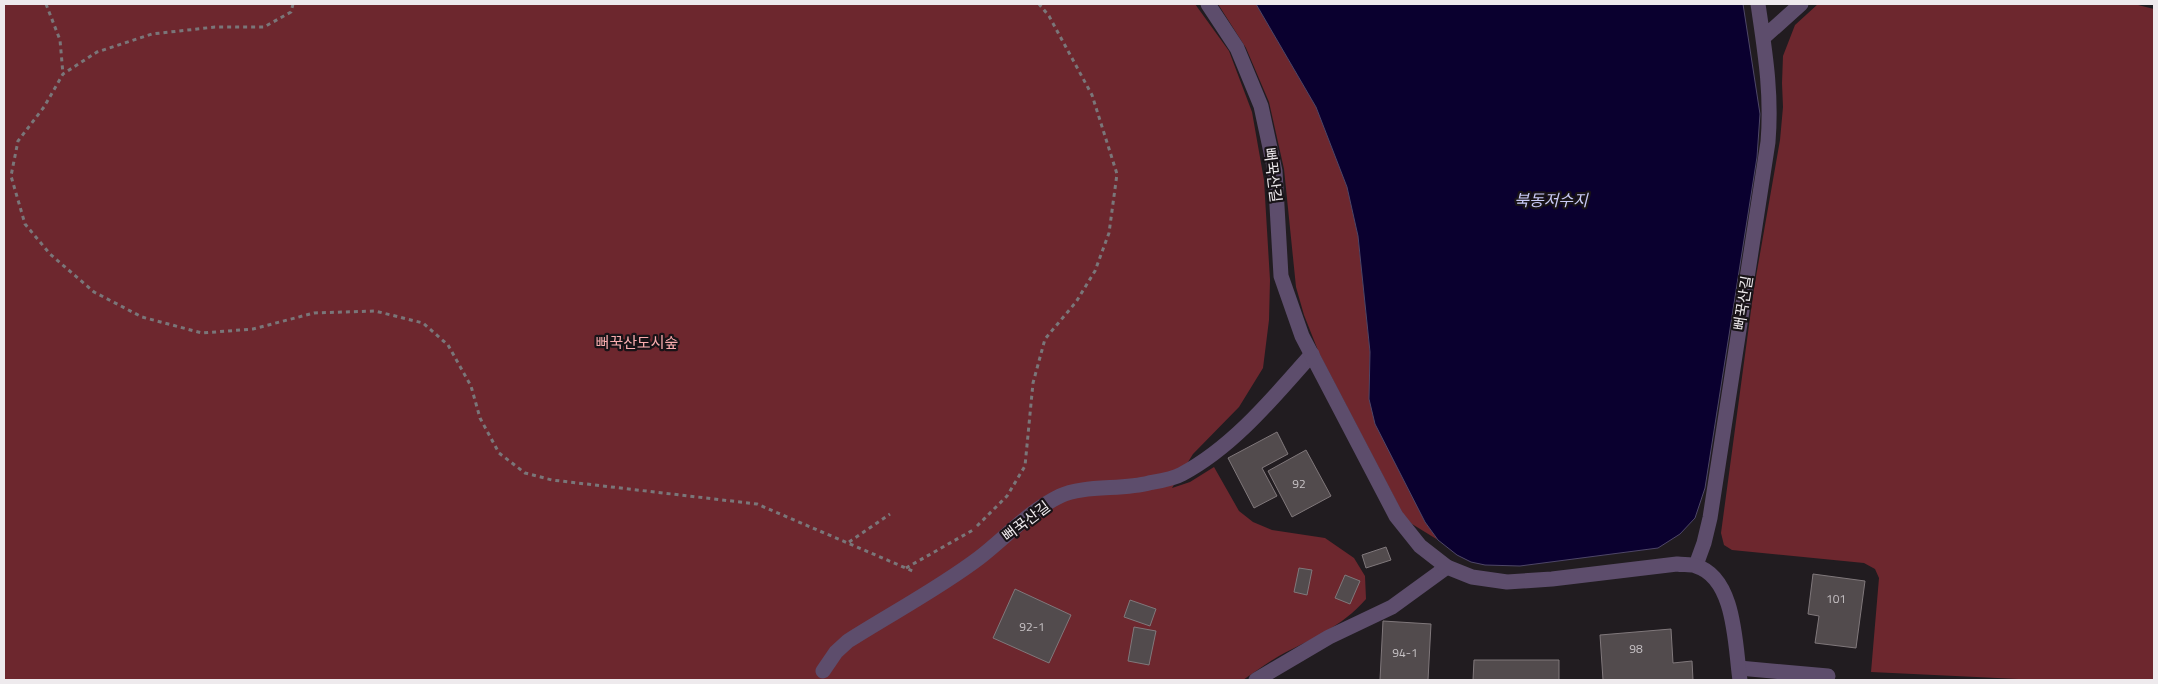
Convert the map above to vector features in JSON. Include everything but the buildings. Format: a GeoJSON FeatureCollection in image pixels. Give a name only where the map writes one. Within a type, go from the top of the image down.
{"type":"FeatureCollection","features":[{"type":"Feature","properties":{"kind":"street","name":"뻐꾹산길"},"geometry":{"type":"LineString","coordinates":[[1208,4],[1237,48],[1261,106],[1275,171],[1281,276],[1302,336],[1396,516],[1420,546],[1447,566],[1472,577],[1507,582],[1552,579],[1677,564],[1696,565],[1710,518],[1768,142],[1771,108],[1758,4]]}},
{"type":"Feature","properties":{"kind":"street"},"geometry":{"type":"LineString","coordinates":[[1763,38],[1801,4]]}},
{"type":"Feature","properties":{"kind":"street","name":"뻐꾹산길"},"geometry":{"type":"LineString","coordinates":[[823,671],[836,652],[848,641],[955,575],[980,557],[1036,510],[1062,495],[1085,490],[1115,489],[1147,484],[1180,475],[1214,454],[1245,426],[1312,354]]}},
{"type":"Feature","properties":{"kind":"street"},"geometry":{"type":"LineString","coordinates":[[1696,565],[1710,574],[1722,588],[1731,609],[1740,674],[1828,676]]}},
{"type":"Feature","properties":{"kind":"street"},"geometry":{"type":"LineString","coordinates":[[1256,680],[1329,637],[1392,607],[1447,566]]}},
{"type":"Feature","properties":{"kind":"path"},"geometry":{"type":"LineString","coordinates":[[46,4],[60,40],[63,74]]}},
{"type":"Feature","properties":{"kind":"path"},"geometry":{"type":"LineString","coordinates":[[293,4],[291,12],[264,27],[215,27],[152,34],[97,52],[63,74],[44,107],[18,141],[12,176],[25,224],[50,254],[94,292],[142,317],[202,333],[253,329],[314,313],[375,311],[423,323],[448,345],[471,386],[480,418],[499,453],[524,473],[552,480],[757,504],[906,568],[974,530],[1007,496],[1025,466],[1033,383],[1045,339],[1076,302],[1095,271],[1109,233],[1117,174],[1092,95],[1049,16],[1039,4]]}},
{"type":"Feature","properties":{"kind":"path"},"geometry":{"type":"LineString","coordinates":[[848,542],[890,514]]}},
{"type":"Feature","properties":{"kind":"green space","name":"뻐꾹산도시숲"},"geometry":{"type":"Polygon","coordinates":[[[4,4],[1195,4],[1229,51],[1252,112],[1264,180],[1270,280],[1269,320],[1263,368],[1239,407],[1193,454],[1172,488],[1190,482],[1214,467],[1239,511],[1253,522],[1272,530],[1325,538],[1354,558],[1365,576],[1366,599],[1357,609],[1336,625],[1279,656],[1243,680],[4,680],[4,4]]]}},
{"type":"Feature","properties":{"kind":"green space"},"geometry":{"type":"Polygon","coordinates":[[[1218,4],[1256,4],[1316,107],[1347,187],[1358,236],[1370,352],[1369,399],[1425,522],[1438,540],[1412,524],[1403,514],[1319,353],[1304,315],[1296,287],[1284,169],[1269,102],[1246,48],[1218,4]]]}},
{"type":"Feature","properties":{"kind":"green space"},"geometry":{"type":"Polygon","coordinates":[[[1818,4],[2134,4],[2154,9],[2154,680],[2040,680],[1871,672],[1879,578],[1875,569],[1864,563],[1732,550],[1724,545],[1721,533],[1754,288],[1780,140],[1783,107],[1783,56],[1795,25],[1818,4]]]}},
{"type":"Feature","properties":{"kind":"water","name":"북동저수지"},"geometry":{"type":"Polygon","coordinates":[[[1256,4],[1743,4],[1760,114],[1757,157],[1705,488],[1695,518],[1680,534],[1658,548],[1520,566],[1485,565],[1471,562],[1457,555],[1438,540],[1425,522],[1375,424],[1369,399],[1370,352],[1358,236],[1347,187],[1316,107],[1256,4]]]}}]}
